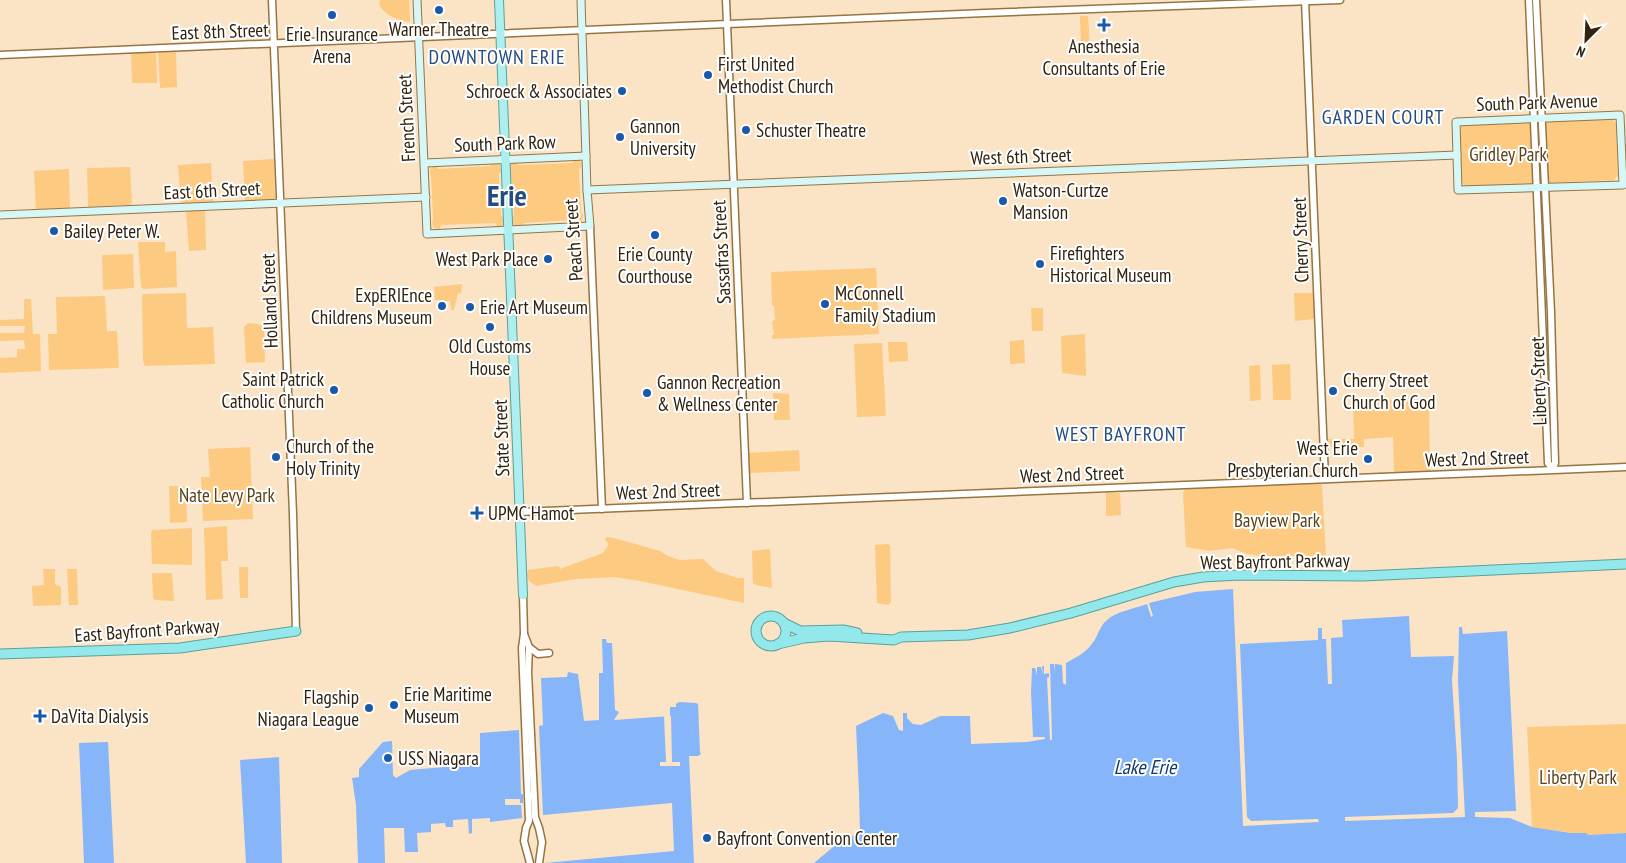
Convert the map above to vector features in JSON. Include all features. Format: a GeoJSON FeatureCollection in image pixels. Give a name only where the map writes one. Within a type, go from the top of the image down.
{"type":"FeatureCollection","features":[{"type":"Feature","properties":{"kind":"highway","name":"West Bayfront Parkway"},"geometry":{"type":"LineString","coordinates":[[778,644],[804,638],[829,636],[894,640],[901,637],[968,634],[1010,628],[1174,582],[1203,577],[1239,575],[1363,576],[1626,564]]}},
{"type":"Feature","properties":{"kind":"highway"},"geometry":{"type":"LineString","coordinates":[[766,617],[778,618],[784,623],[785,635],[778,644],[770,646],[762,643],[757,637],[756,628],[759,621],[766,617]]}},
{"type":"Feature","properties":{"kind":"highway","name":"West Bayfront Parkway"},"geometry":{"type":"LineString","coordinates":[[784,623],[800,631],[843,630],[870,634],[895,634],[901,637]]}},
{"type":"Feature","properties":{"kind":"highway","name":"East Bayfront Parkway"},"geometry":{"type":"LineString","coordinates":[[0,654],[180,648],[296,631]]}},
{"type":"Feature","properties":{"kind":"main road","name":"French Street"},"geometry":{"type":"LineString","coordinates":[[416,0],[427,234],[508,231]]}},
{"type":"Feature","properties":{"kind":"main road","name":"State Street"},"geometry":{"type":"LineString","coordinates":[[499,0],[523,596]]}},
{"type":"Feature","properties":{"kind":"main road","name":"Peach Street"},"geometry":{"type":"LineString","coordinates":[[581,0],[586,190],[590,226]]}},
{"type":"Feature","properties":{"kind":"main road","name":"South Park Avenue"},"geometry":{"type":"LineString","coordinates":[[1457,155],[1456,122],[1620,115],[1624,149]]}},
{"type":"Feature","properties":{"kind":"main road"},"geometry":{"type":"LineString","coordinates":[[1457,155],[1458,190],[1623,185],[1624,149]]}},
{"type":"Feature","properties":{"kind":"main road","name":"West 6th Street"},"geometry":{"type":"LineString","coordinates":[[586,190],[1457,155]]}},
{"type":"Feature","properties":{"kind":"main road","name":"South Park Row"},"geometry":{"type":"LineString","coordinates":[[425,162],[586,156]]}},
{"type":"Feature","properties":{"kind":"main road","name":"East 6th Street"},"geometry":{"type":"LineString","coordinates":[[0,215],[426,197]]}},
{"type":"Feature","properties":{"kind":"main road"},"geometry":{"type":"LineString","coordinates":[[508,231],[590,226]]}},
{"type":"Feature","properties":{"kind":"street","name":"Holland Street"},"geometry":{"type":"LineString","coordinates":[[272,0],[296,631]]}},
{"type":"Feature","properties":{"kind":"street","name":"Sassafras Street"},"geometry":{"type":"LineString","coordinates":[[726,0],[747,503]]}},
{"type":"Feature","properties":{"kind":"street","name":"East 8th Street"},"geometry":{"type":"LineString","coordinates":[[0,54],[1340,0]]}},
{"type":"Feature","properties":{"kind":"street","name":"Liberty Street"},"geometry":{"type":"LineString","coordinates":[[1529,0],[1540,187],[1548,463],[1553,469]]}},
{"type":"Feature","properties":{"kind":"street","name":"Liberty Street"},"geometry":{"type":"LineString","coordinates":[[1536,0],[1537,118]]}},
{"type":"Feature","properties":{"kind":"street","name":"Cherry Street"},"geometry":{"type":"LineString","coordinates":[[1305,1],[1325,479]]}},
{"type":"Feature","properties":{"kind":"street","name":"Peach Street"},"geometry":{"type":"LineString","coordinates":[[590,226],[602,508]]}},
{"type":"Feature","properties":{"kind":"street","name":"West 2nd Street"},"geometry":{"type":"LineString","coordinates":[[520,512],[1626,467]]}},
{"type":"Feature","properties":{"kind":"street","name":"State Street"},"geometry":{"type":"LineString","coordinates":[[523,596],[524,634],[522,648],[529,821],[524,841],[530,863]]}},
{"type":"Feature","properties":{"kind":"street","name":"State Street"},"geometry":{"type":"LineString","coordinates":[[524,634],[529,647],[528,672],[534,817],[542,842],[539,863]]}},
{"type":"Feature","properties":{"kind":"street"},"geometry":{"type":"LineString","coordinates":[[529,647],[538,654],[549,654]]}},
{"type":"Feature","properties":{"kind":"green space"},"geometry":{"type":"Polygon","coordinates":[[[380,0],[409,0],[410,22],[388,15],[379,5],[380,0]]]}},
{"type":"Feature","properties":{"kind":"green space"},"geometry":{"type":"Polygon","coordinates":[[[1080,16],[1088,16],[1090,49],[1081,49],[1080,16]]]}},
{"type":"Feature","properties":{"kind":"green space"},"geometry":{"type":"Polygon","coordinates":[[[176,50],[177,87],[160,88],[158,51],[176,50]]]}},
{"type":"Feature","properties":{"kind":"green space"},"geometry":{"type":"Polygon","coordinates":[[[156,51],[157,83],[132,83],[131,53],[156,51]]]}},
{"type":"Feature","properties":{"kind":"green space","name":"Gridley Park"},"geometry":{"type":"Polygon","coordinates":[[[1612,119],[1616,123],[1618,175],[1614,180],[1467,187],[1462,183],[1459,130],[1464,124],[1612,119]]]}},
{"type":"Feature","properties":{"kind":"green space"},"geometry":{"type":"Polygon","coordinates":[[[274,159],[275,198],[273,200],[245,201],[243,161],[274,159]]]}},
{"type":"Feature","properties":{"kind":"green space"},"geometry":{"type":"Polygon","coordinates":[[[574,160],[579,160],[581,164],[579,169],[582,222],[575,224],[573,220],[524,223],[522,226],[514,226],[510,164],[515,162],[518,165],[573,163],[574,160]]]}},
{"type":"Feature","properties":{"kind":"green space"},"geometry":{"type":"Polygon","coordinates":[[[211,163],[213,203],[181,204],[178,165],[211,163]]]}},
{"type":"Feature","properties":{"kind":"green space"},"geometry":{"type":"Polygon","coordinates":[[[492,163],[499,163],[501,172],[499,173],[502,226],[497,227],[495,223],[441,225],[440,229],[434,228],[432,223],[430,175],[432,167],[437,166],[438,169],[490,166],[492,163]]]}},
{"type":"Feature","properties":{"kind":"green space"},"geometry":{"type":"Polygon","coordinates":[[[130,167],[132,202],[130,205],[88,207],[87,168],[130,167]]]}},
{"type":"Feature","properties":{"kind":"green space"},"geometry":{"type":"Polygon","coordinates":[[[69,169],[70,208],[36,210],[34,171],[69,169]]]}},
{"type":"Feature","properties":{"kind":"green space"},"geometry":{"type":"Polygon","coordinates":[[[205,210],[206,250],[189,251],[186,211],[205,210]]]}},
{"type":"Feature","properties":{"kind":"green space"},"geometry":{"type":"Polygon","coordinates":[[[138,242],[165,242],[165,252],[176,251],[177,287],[144,289],[141,287],[138,242]]]}},
{"type":"Feature","properties":{"kind":"green space"},"geometry":{"type":"Polygon","coordinates":[[[133,254],[134,288],[103,290],[102,255],[133,254]]]}},
{"type":"Feature","properties":{"kind":"green space","name":"McConnell Family Stadium"},"geometry":{"type":"Polygon","coordinates":[[[876,268],[879,334],[772,339],[772,335],[774,335],[772,321],[775,320],[774,306],[772,306],[771,272],[876,268]]]}},
{"type":"Feature","properties":{"kind":"green space"},"geometry":{"type":"Polygon","coordinates":[[[462,284],[461,294],[458,293],[454,310],[451,310],[450,301],[439,302],[439,300],[435,300],[434,287],[462,284]]]}},
{"type":"Feature","properties":{"kind":"green space"},"geometry":{"type":"Polygon","coordinates":[[[186,293],[187,328],[213,327],[215,364],[145,366],[143,361],[143,294],[186,293]]]}},
{"type":"Feature","properties":{"kind":"green space"},"geometry":{"type":"Polygon","coordinates":[[[1294,293],[1314,293],[1315,317],[1313,319],[1295,321],[1294,293]]]}},
{"type":"Feature","properties":{"kind":"green space"},"geometry":{"type":"Polygon","coordinates":[[[105,296],[107,331],[117,331],[119,368],[49,370],[48,334],[57,334],[56,297],[105,296]]]}},
{"type":"Feature","properties":{"kind":"green space"},"geometry":{"type":"Polygon","coordinates":[[[24,299],[31,299],[33,334],[40,334],[41,371],[0,373],[0,358],[17,357],[17,349],[25,349],[24,340],[0,341],[0,333],[24,333],[25,326],[0,326],[0,320],[24,319],[24,299]]]}},
{"type":"Feature","properties":{"kind":"green space"},"geometry":{"type":"Polygon","coordinates":[[[1031,308],[1043,308],[1043,331],[1032,331],[1031,308]]]}},
{"type":"Feature","properties":{"kind":"green space"},"geometry":{"type":"Polygon","coordinates":[[[248,323],[264,325],[265,362],[246,363],[244,327],[248,323]]]}},
{"type":"Feature","properties":{"kind":"green space"},"geometry":{"type":"Polygon","coordinates":[[[1085,334],[1086,376],[1062,373],[1061,336],[1085,334]]]}},
{"type":"Feature","properties":{"kind":"green space"},"geometry":{"type":"Polygon","coordinates":[[[1024,340],[1025,363],[1010,364],[1010,341],[1024,340]]]}},
{"type":"Feature","properties":{"kind":"green space"},"geometry":{"type":"Polygon","coordinates":[[[888,342],[907,342],[908,361],[889,362],[888,342]]]}},
{"type":"Feature","properties":{"kind":"green space"},"geometry":{"type":"Polygon","coordinates":[[[882,343],[886,416],[857,417],[854,344],[882,343]]]}},
{"type":"Feature","properties":{"kind":"green space"},"geometry":{"type":"Polygon","coordinates":[[[1290,364],[1291,400],[1273,400],[1272,365],[1290,364]]]}},
{"type":"Feature","properties":{"kind":"green space"},"geometry":{"type":"Polygon","coordinates":[[[1260,365],[1261,400],[1250,401],[1249,366],[1260,365]]]}},
{"type":"Feature","properties":{"kind":"green space"},"geometry":{"type":"Polygon","coordinates":[[[773,393],[789,394],[790,420],[774,420],[773,393]]]}},
{"type":"Feature","properties":{"kind":"green space"},"geometry":{"type":"Polygon","coordinates":[[[1429,400],[1430,472],[1394,473],[1393,437],[1364,439],[1364,447],[1326,447],[1326,439],[1354,439],[1353,402],[1429,400]]]}},
{"type":"Feature","properties":{"kind":"green space","name":"Nate Levy Park"},"geometry":{"type":"Polygon","coordinates":[[[250,447],[253,519],[203,521],[201,477],[210,477],[208,449],[250,447]]]}},
{"type":"Feature","properties":{"kind":"green space"},"geometry":{"type":"Polygon","coordinates":[[[799,450],[800,471],[748,473],[747,453],[799,450]]]}},
{"type":"Feature","properties":{"kind":"green space","name":"Bayview Park"},"geometry":{"type":"Polygon","coordinates":[[[1318,482],[1322,486],[1326,556],[1259,556],[1232,548],[1210,551],[1186,547],[1183,493],[1186,488],[1318,482]]]}},
{"type":"Feature","properties":{"kind":"green space"},"geometry":{"type":"Polygon","coordinates":[[[169,486],[186,486],[187,522],[170,523],[169,486]]]}},
{"type":"Feature","properties":{"kind":"green space"},"geometry":{"type":"Polygon","coordinates":[[[1106,493],[1120,493],[1121,515],[1106,516],[1106,493]]]}},
{"type":"Feature","properties":{"kind":"green space"},"geometry":{"type":"Polygon","coordinates":[[[227,526],[228,561],[221,561],[223,599],[206,600],[204,528],[227,526]]]}},
{"type":"Feature","properties":{"kind":"green space"},"geometry":{"type":"Polygon","coordinates":[[[192,528],[192,565],[152,564],[152,530],[192,528]]]}},
{"type":"Feature","properties":{"kind":"green space"},"geometry":{"type":"Polygon","coordinates":[[[606,537],[660,551],[680,560],[703,559],[716,571],[744,578],[744,603],[614,577],[576,579],[536,586],[529,581],[527,576],[528,570],[559,566],[560,569],[603,553],[609,544],[605,540],[606,537]]]}},
{"type":"Feature","properties":{"kind":"green space"},"geometry":{"type":"Polygon","coordinates":[[[875,545],[890,545],[891,602],[888,605],[877,603],[875,545]]]}},
{"type":"Feature","properties":{"kind":"green space"},"geometry":{"type":"Polygon","coordinates":[[[770,549],[772,588],[753,583],[752,551],[770,549]]]}},
{"type":"Feature","properties":{"kind":"green space"},"geometry":{"type":"Polygon","coordinates":[[[239,567],[248,567],[248,598],[240,598],[239,567]]]}},
{"type":"Feature","properties":{"kind":"green space"},"geometry":{"type":"Polygon","coordinates":[[[43,569],[55,569],[55,584],[61,587],[61,605],[33,606],[32,586],[44,585],[43,569]]]}},
{"type":"Feature","properties":{"kind":"green space"},"geometry":{"type":"Polygon","coordinates":[[[67,569],[77,569],[78,605],[69,605],[67,569]]]}},
{"type":"Feature","properties":{"kind":"green space"},"geometry":{"type":"Polygon","coordinates":[[[152,573],[172,573],[174,601],[155,600],[153,598],[152,573]]]}},
{"type":"Feature","properties":{"kind":"green space","name":"Liberty Park"},"geometry":{"type":"Polygon","coordinates":[[[1626,724],[1626,833],[1587,835],[1532,827],[1527,727],[1626,724]]]}},
{"type":"Feature","properties":{"kind":"water","name":"Lake Erie"},"geometry":{"type":"Polygon","coordinates":[[[1233,589],[1243,826],[1319,822],[1318,819],[1251,821],[1247,817],[1240,644],[1318,640],[1318,628],[1322,628],[1322,639],[1326,639],[1328,684],[1332,684],[1331,638],[1343,637],[1342,620],[1409,616],[1411,657],[1454,656],[1452,680],[1458,808],[1453,813],[1345,817],[1345,821],[1465,817],[1458,681],[1459,627],[1462,627],[1463,634],[1507,631],[1516,811],[1475,812],[1475,817],[1510,818],[1532,827],[1571,833],[1586,833],[1588,835],[1626,833],[1626,863],[814,863],[839,842],[860,833],[856,726],[883,713],[893,716],[899,730],[903,731],[903,713],[907,713],[907,718],[913,724],[921,725],[940,716],[970,716],[971,744],[1027,742],[1045,739],[1045,737],[1033,737],[1031,692],[1032,668],[1035,668],[1037,675],[1037,667],[1041,667],[1043,675],[1042,666],[1044,666],[1044,674],[1049,673],[1047,678],[1050,740],[1052,740],[1050,664],[1054,664],[1054,672],[1055,664],[1062,665],[1063,683],[1066,685],[1066,663],[1088,648],[1104,623],[1115,615],[1147,604],[1151,617],[1153,616],[1149,603],[1195,592],[1233,589]]]}},
{"type":"Feature","properties":{"kind":"water"},"geometry":{"type":"Polygon","coordinates":[[[602,639],[606,639],[607,643],[612,643],[615,710],[619,712],[614,720],[670,716],[670,707],[676,707],[676,704],[679,702],[698,704],[701,754],[689,756],[694,863],[545,863],[674,851],[672,803],[543,815],[539,726],[543,725],[541,678],[567,677],[568,672],[578,674],[584,721],[599,720],[599,673],[603,673],[602,639]]]}},
{"type":"Feature","properties":{"kind":"water"},"geometry":{"type":"Polygon","coordinates":[[[519,730],[521,794],[523,794],[523,803],[520,803],[520,799],[505,799],[505,805],[521,805],[522,818],[490,822],[490,818],[472,819],[472,833],[469,834],[468,819],[453,820],[453,827],[446,827],[445,823],[431,824],[431,832],[417,833],[418,852],[405,852],[404,828],[384,828],[385,863],[358,863],[356,805],[352,778],[359,777],[359,769],[383,742],[392,741],[393,775],[396,778],[410,770],[480,764],[480,733],[519,730]]]}},
{"type":"Feature","properties":{"kind":"water"},"geometry":{"type":"Polygon","coordinates":[[[108,742],[114,863],[84,863],[79,743],[108,742]]]}},
{"type":"Feature","properties":{"kind":"water"},"geometry":{"type":"Polygon","coordinates":[[[279,757],[282,863],[246,863],[240,760],[279,757]]]}},
{"type":"Feature","properties":{"kind":"pier"},"geometry":{"type":"Polygon","coordinates":[[[664,716],[671,716],[672,762],[680,762],[680,766],[660,766],[660,762],[666,762],[664,716]]]}},
{"type":"Feature","properties":{"kind":"place","name":"Warner Theatre"},"geometry":{"type":"Point","coordinates":[439,10]}},
{"type":"Feature","properties":{"kind":"place","name":"Erie Insurance Arena"},"geometry":{"type":"Point","coordinates":[332,15]}},
{"type":"Feature","properties":{"kind":"place","name":"Anesthesia Consultants of Erie"},"geometry":{"type":"Point","coordinates":[1104,25]}},
{"type":"Feature","properties":{"kind":"place","name":"First United Methodist Church"},"geometry":{"type":"Point","coordinates":[708,75]}},
{"type":"Feature","properties":{"kind":"place","name":"Schroeck & Associates"},"geometry":{"type":"Point","coordinates":[622,91]}},
{"type":"Feature","properties":{"kind":"place","name":"Schuster Theatre"},"geometry":{"type":"Point","coordinates":[746,130]}},
{"type":"Feature","properties":{"kind":"place","name":"Gannon University"},"geometry":{"type":"Point","coordinates":[620,137]}},
{"type":"Feature","properties":{"kind":"place","name":"Watson-Curtze Mansion"},"geometry":{"type":"Point","coordinates":[1003,201]}},
{"type":"Feature","properties":{"kind":"place","name":"Bailey Peter W."},"geometry":{"type":"Point","coordinates":[54,231]}},
{"type":"Feature","properties":{"kind":"place","name":"Erie County Courthouse"},"geometry":{"type":"Point","coordinates":[655,235]}},
{"type":"Feature","properties":{"kind":"place","name":"West Park Place"},"geometry":{"type":"Point","coordinates":[548,259]}},
{"type":"Feature","properties":{"kind":"place","name":"Firefighters Historical Museum"},"geometry":{"type":"Point","coordinates":[1040,264]}},
{"type":"Feature","properties":{"kind":"place","name":"McConnell Family Stadium"},"geometry":{"type":"Point","coordinates":[825,304]}},
{"type":"Feature","properties":{"kind":"place","name":"ExpERIEnce Childrens Museum"},"geometry":{"type":"Point","coordinates":[442,306]}},
{"type":"Feature","properties":{"kind":"place","name":"Erie Art Museum"},"geometry":{"type":"Point","coordinates":[470,307]}},
{"type":"Feature","properties":{"kind":"place","name":"Old Customs House"},"geometry":{"type":"Point","coordinates":[490,327]}},
{"type":"Feature","properties":{"kind":"place","name":"Saint Patrick Catholic Church"},"geometry":{"type":"Point","coordinates":[334,390]}},
{"type":"Feature","properties":{"kind":"place","name":"Cherry Street Church of God"},"geometry":{"type":"Point","coordinates":[1333,391]}},
{"type":"Feature","properties":{"kind":"place","name":"Gannon Recreation & Wellness Center"},"geometry":{"type":"Point","coordinates":[647,393]}},
{"type":"Feature","properties":{"kind":"place","name":"Church of the Holy Trinity"},"geometry":{"type":"Point","coordinates":[276,457]}},
{"type":"Feature","properties":{"kind":"place","name":"West Erie Presbyterian Church"},"geometry":{"type":"Point","coordinates":[1368,459]}},
{"type":"Feature","properties":{"kind":"place","name":"UPMC Hamot"},"geometry":{"type":"Point","coordinates":[477,513]}},
{"type":"Feature","properties":{"kind":"place","name":"Erie Maritime Museum"},"geometry":{"type":"Point","coordinates":[394,705]}},
{"type":"Feature","properties":{"kind":"place","name":"Flagship Niagara League"},"geometry":{"type":"Point","coordinates":[369,708]}},
{"type":"Feature","properties":{"kind":"place","name":"DaVita Dialysis"},"geometry":{"type":"Point","coordinates":[40,716]}},
{"type":"Feature","properties":{"kind":"place","name":"USS Niagara"},"geometry":{"type":"Point","coordinates":[388,758]}},
{"type":"Feature","properties":{"kind":"place","name":"Bayfront Convention Center"},"geometry":{"type":"Point","coordinates":[707,838]}},
{"type":"Feature","properties":{"kind":"district","name":"DOWNTOWN ERIE"},"geometry":{"type":"Point","coordinates":[497,57]}},
{"type":"Feature","properties":{"kind":"district","name":"GARDEN COURT"},"geometry":{"type":"Point","coordinates":[1383,117]}},
{"type":"Feature","properties":{"kind":"district","name":"Erie"},"geometry":{"type":"Point","coordinates":[507,196]}},
{"type":"Feature","properties":{"kind":"district","name":"WEST BAYFRONT"},"geometry":{"type":"Point","coordinates":[1121,434]}}]}
